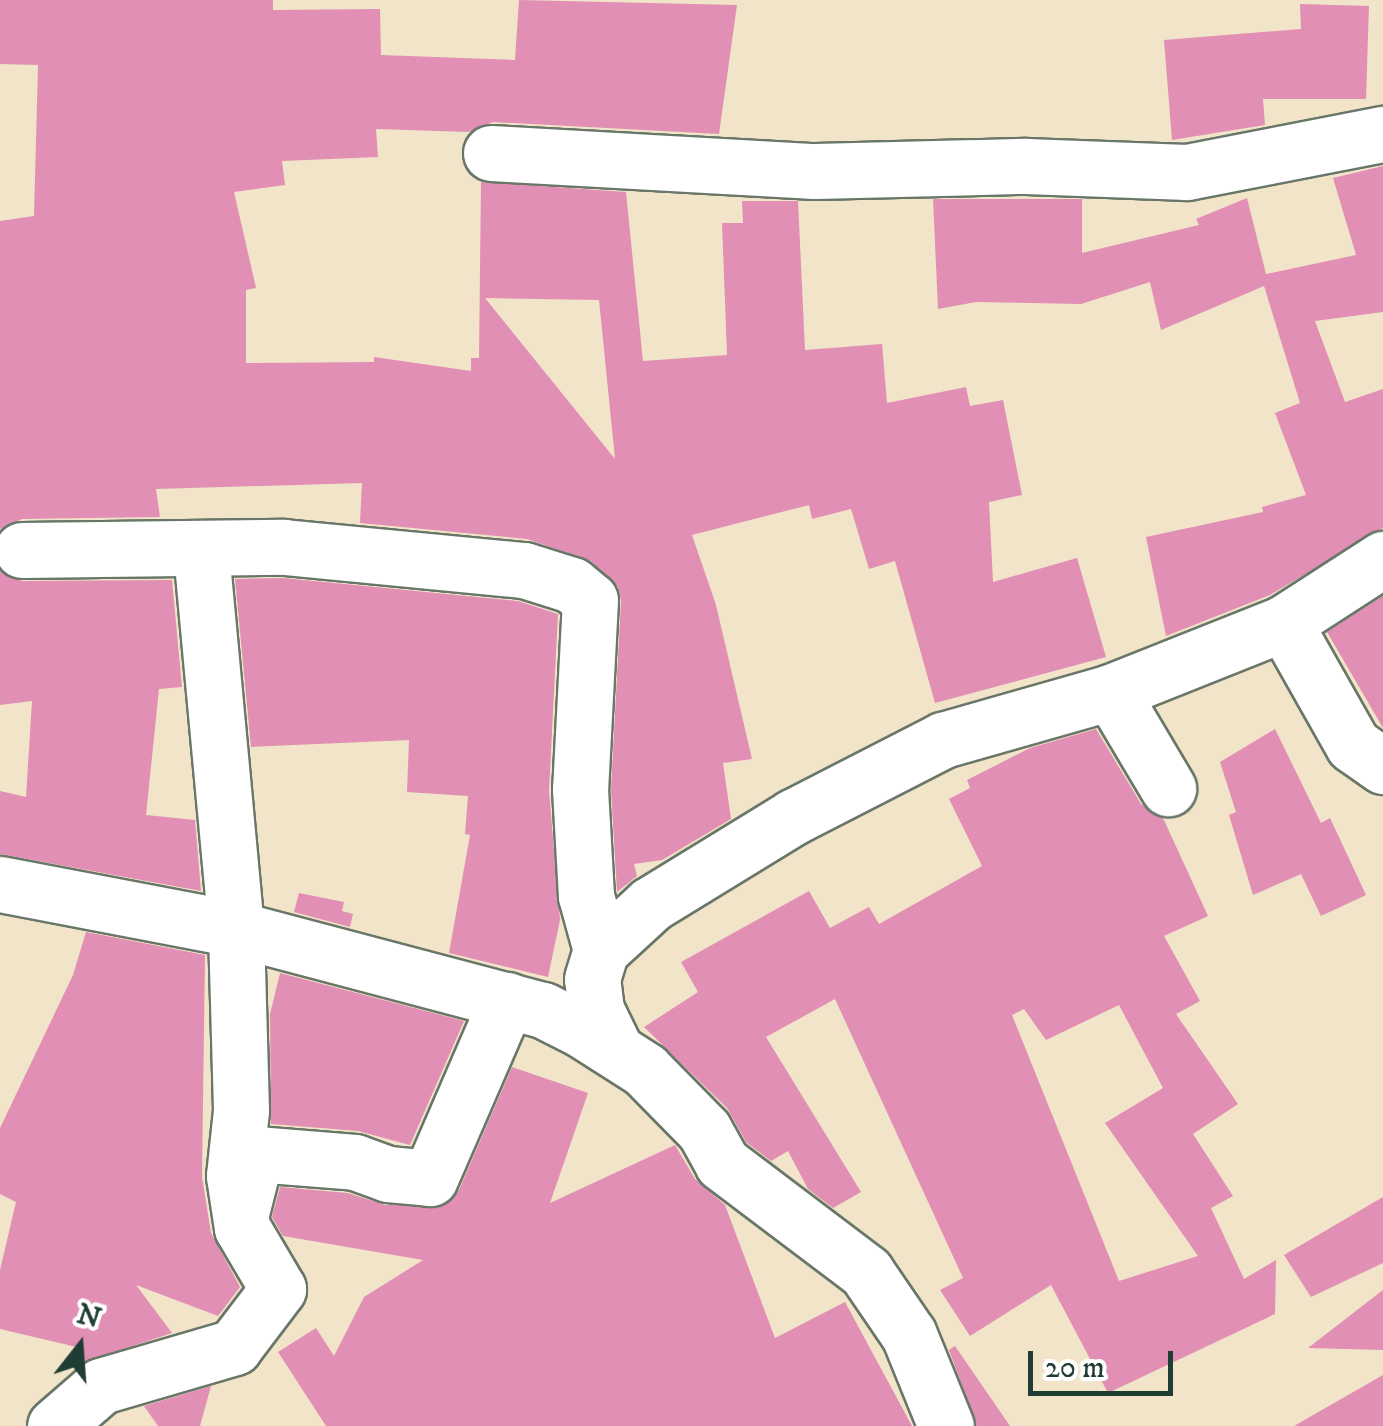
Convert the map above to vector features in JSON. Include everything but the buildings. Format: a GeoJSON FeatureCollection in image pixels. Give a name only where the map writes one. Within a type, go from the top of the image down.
{"type":"FeatureCollection","features":[{"type":"Feature","properties":{"kind":"street"},"geometry":{"type":"LineString","coordinates":[[492,153],[816,171],[1026,166],[1187,172],[1383,134]]}},
{"type":"Feature","properties":{"kind":"street"},"geometry":{"type":"LineString","coordinates":[[22,550],[284,547],[524,570],[572,585],[590,600],[580,789],[586,896],[601,950]]}},
{"type":"Feature","properties":{"kind":"street"},"geometry":{"type":"LineString","coordinates":[[201,549],[236,929],[241,1110],[234,1176],[242,1228],[278,1288]]}},
{"type":"Feature","properties":{"kind":"street"},"geometry":{"type":"LineString","coordinates":[[615,1049],[596,1010],[592,979],[601,950],[651,904],[714,865],[942,740],[1111,692],[1284,623],[1383,558]]}},
{"type":"Feature","properties":{"kind":"street"},"geometry":{"type":"LineString","coordinates":[[1284,623],[1353,745],[1383,766]]}},
{"type":"Feature","properties":{"kind":"street"},"geometry":{"type":"LineString","coordinates":[[1111,692],[1168,788]]}},
{"type":"Feature","properties":{"kind":"street"},"geometry":{"type":"LineString","coordinates":[[0,884],[236,929],[507,1000],[543,1010],[615,1049],[704,1130],[722,1163],[866,1272],[909,1335],[946,1426]]}},
{"type":"Feature","properties":{"kind":"street"},"geometry":{"type":"LineString","coordinates":[[278,1288],[242,1214],[256,1154],[355,1162],[388,1174],[430,1178],[507,1000]]}},
{"type":"Feature","properties":{"kind":"street"},"geometry":{"type":"LineString","coordinates":[[55,1426],[101,1386],[234,1347],[278,1288]]}}]}
